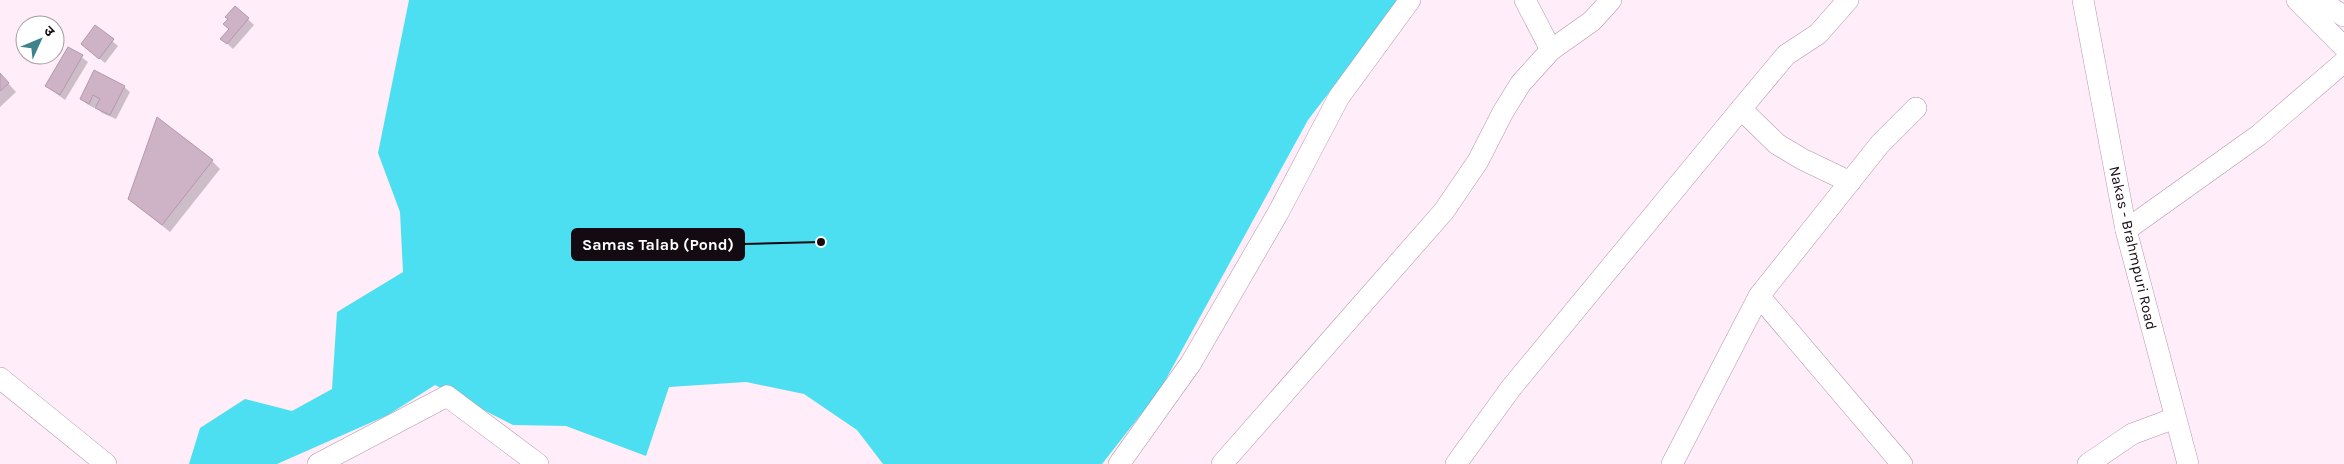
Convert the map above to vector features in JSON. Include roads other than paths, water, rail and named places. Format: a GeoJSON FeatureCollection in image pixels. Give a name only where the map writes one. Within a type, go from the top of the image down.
{"type":"FeatureCollection","features":[{"type":"Feature","properties":{"kind":"street"},"geometry":{"type":"LineString","coordinates":[[1119,464],[1191,363],[1278,213],[1339,97],[1410,0]]}},
{"type":"Feature","properties":{"kind":"street"},"geometry":{"type":"LineString","coordinates":[[1525,0],[1551,50]]}},
{"type":"Feature","properties":{"kind":"street"},"geometry":{"type":"LineString","coordinates":[[1222,464],[1444,211],[1478,161],[1503,112],[1521,83],[1551,50],[1592,21],[1610,0]]}},
{"type":"Feature","properties":{"kind":"street"},"geometry":{"type":"LineString","coordinates":[[1456,464],[1511,388],[1786,55],[1818,34],[1848,0]]}},
{"type":"Feature","properties":{"kind":"street","name":"Nakas - Brahmpuri Road"},"geometry":{"type":"LineString","coordinates":[[2083,0],[2126,230],[2188,464]]}},
{"type":"Feature","properties":{"kind":"street"},"geometry":{"type":"LineString","coordinates":[[2297,0],[2344,47]]}},
{"type":"Feature","properties":{"kind":"street"},"geometry":{"type":"LineString","coordinates":[[2318,0],[2344,16]]}},
{"type":"Feature","properties":{"kind":"street"},"geometry":{"type":"LineString","coordinates":[[2126,230],[2258,136],[2344,62]]}},
{"type":"Feature","properties":{"kind":"street"},"geometry":{"type":"LineString","coordinates":[[1672,464],[1759,296],[1880,144],[1916,108]]}},
{"type":"Feature","properties":{"kind":"street"},"geometry":{"type":"LineString","coordinates":[[1741,109],[1778,144],[1802,160],[1850,182]]}},
{"type":"Feature","properties":{"kind":"street"},"geometry":{"type":"LineString","coordinates":[[1759,296],[1902,464]]}},
{"type":"Feature","properties":{"kind":"street"},"geometry":{"type":"LineString","coordinates":[[0,378],[106,464]]}},
{"type":"Feature","properties":{"kind":"street"},"geometry":{"type":"LineString","coordinates":[[318,464],[447,396],[538,464]]}},
{"type":"Feature","properties":{"kind":"street"},"geometry":{"type":"LineString","coordinates":[[2088,464],[2132,434],[2175,418]]}},
{"type":"Feature","properties":{"kind":"water"},"geometry":{"type":"Polygon","coordinates":[[[409,0],[1400,0],[1308,120],[1160,390],[1102,464],[883,464],[857,430],[804,394],[746,382],[669,387],[646,456],[566,426],[513,425],[435,385],[388,415],[277,464],[189,464],[200,428],[245,399],[292,411],[332,389],[337,312],[403,272],[400,212],[378,153],[409,0]]]}},
{"type":"Feature","properties":{"kind":"place","name":"Samas Talab (Pond)"},"geometry":{"type":"Point","coordinates":[821,242]}}]}
